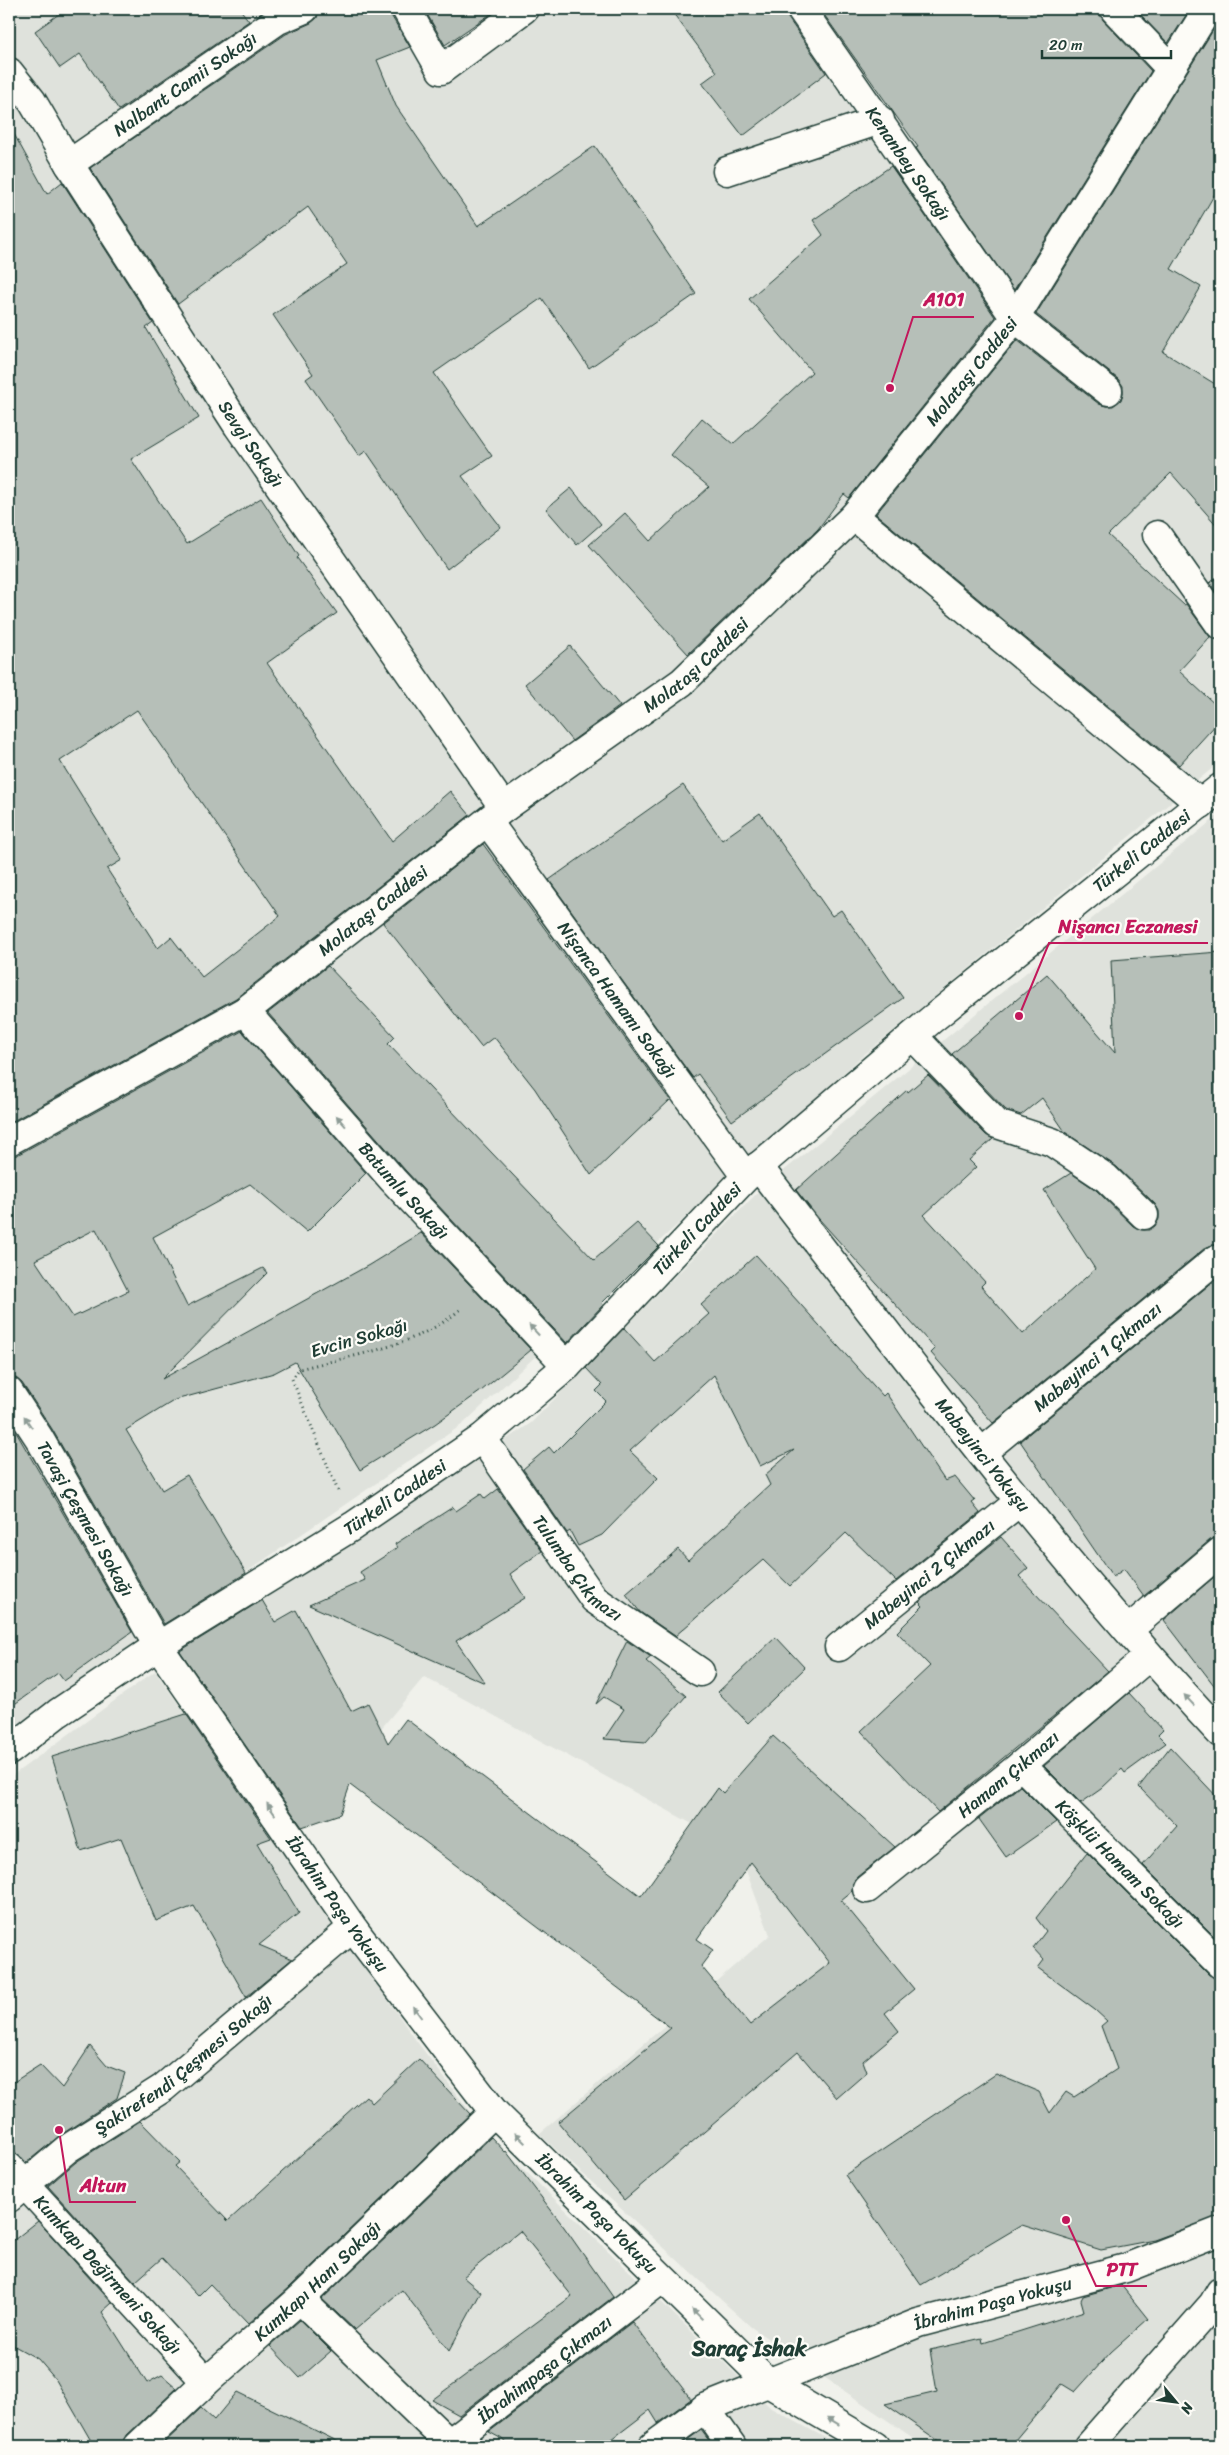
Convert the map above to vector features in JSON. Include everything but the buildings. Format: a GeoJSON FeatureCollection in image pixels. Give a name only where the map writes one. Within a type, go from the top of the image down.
{"type":"FeatureCollection","features":[{"type":"Feature","properties":{"kind":"street","name":"Nalbant Camii Sokağı"},"geometry":{"type":"LineString","coordinates":[[69,164],[278,20],[304,9]]}},
{"type":"Feature","properties":{"kind":"street"},"geometry":{"type":"LineString","coordinates":[[406,9],[441,70],[524,9]]}},
{"type":"Feature","properties":{"kind":"street","name":"Kenanbey Sokağı"},"geometry":{"type":"LineString","coordinates":[[801,9],[880,120],[1015,318],[1108,391]]}},
{"type":"Feature","properties":{"kind":"street"},"geometry":{"type":"LineString","coordinates":[[1114,9],[1171,69]]}},
{"type":"Feature","properties":{"kind":"street","name":"Molataşı Caddesi"},"geometry":{"type":"LineString","coordinates":[[9,1141],[245,1011],[496,815],[682,682],[854,516],[1015,318],[1208,9]]}},
{"type":"Feature","properties":{"kind":"street","name":"Sevgi Sokağı"},"geometry":{"type":"LineString","coordinates":[[9,72],[32,101],[69,164],[238,426],[496,815]]}},
{"type":"Feature","properties":{"kind":"street"},"geometry":{"type":"LineString","coordinates":[[727,171],[880,120]]}},
{"type":"Feature","properties":{"kind":"street"},"geometry":{"type":"LineString","coordinates":[[854,516],[1210,796]]}},
{"type":"Feature","properties":{"kind":"street"},"geometry":{"type":"LineString","coordinates":[[1157,535],[1220,625]]}},
{"type":"Feature","properties":{"kind":"street","name":"Türkeli Caddesi"},"geometry":{"type":"LineString","coordinates":[[9,1751],[58,1713],[158,1646],[353,1526],[482,1438],[567,1366],[752,1172],[912,1036],[1210,796]]}},
{"type":"Feature","properties":{"kind":"street","name":"Nişanca Hamamı Sokağı"},"geometry":{"type":"LineString","coordinates":[[496,815],[752,1172]]}},
{"type":"Feature","properties":{"kind":"street","name":"Batumlu Sokağı"},"geometry":{"type":"LineString","coordinates":[[245,1011],[393,1180],[567,1366]]}},
{"type":"Feature","properties":{"kind":"street"},"geometry":{"type":"LineString","coordinates":[[912,1036],[997,1124],[1052,1142],[1106,1178],[1144,1214]]}},
{"type":"Feature","properties":{"kind":"street","name":"Mabeyinci Yokuşu"},"geometry":{"type":"LineString","coordinates":[[752,1172],[1154,1662],[1220,1733]]}},
{"type":"Feature","properties":{"kind":"street","name":"Mabeyinci 1 Çıkmazı"},"geometry":{"type":"LineString","coordinates":[[981,1453],[1215,1260]]}},
{"type":"Feature","properties":{"kind":"street","name":"Tavaşi Çeşmesi Sokağı"},"geometry":{"type":"LineString","coordinates":[[9,1392],[39,1438],[158,1646]]}},
{"type":"Feature","properties":{"kind":"street","name":"Tulumba Çıkmazı"},"geometry":{"type":"LineString","coordinates":[[482,1438],[594,1599],[700,1672]]}},
{"type":"Feature","properties":{"kind":"street","name":"Mabeyinci 2 Çıkmazı"},"geometry":{"type":"LineString","coordinates":[[839,1647],[1020,1501]]}},
{"type":"Feature","properties":{"kind":"street"},"geometry":{"type":"LineString","coordinates":[[1128,1630],[1220,1552]]}},
{"type":"Feature","properties":{"kind":"street","name":"İbrahim Paşa Yokuşu"},"geometry":{"type":"LineString","coordinates":[[158,1646],[355,1931],[494,2112],[770,2384],[918,2323],[1126,2268],[1220,2231]]}},
{"type":"Feature","properties":{"kind":"street","name":"Hamam Çıkmazı"},"geometry":{"type":"LineString","coordinates":[[867,1889],[1021,1764],[1154,1662]]}},
{"type":"Feature","properties":{"kind":"street","name":"Köşklü Hamam Sokağı"},"geometry":{"type":"LineString","coordinates":[[1021,1764],[1220,1964]]}},
{"type":"Feature","properties":{"kind":"street","name":"Şakirefendi Çeşmesi Sokağı"},"geometry":{"type":"LineString","coordinates":[[14,2183],[163,2088],[350,1929],[355,1931]]}},
{"type":"Feature","properties":{"kind":"street","name":"Kumkapı Hanı Sokağı"},"geometry":{"type":"LineString","coordinates":[[138,2446],[206,2382],[300,2299],[494,2112]]}},
{"type":"Feature","properties":{"kind":"street","name":"Kumkapı Değirmeni Sokağı"},"geometry":{"type":"LineString","coordinates":[[14,2183],[206,2382]]}},
{"type":"Feature","properties":{"kind":"street","name":"İbrahimpaşa Çıkmazı"},"geometry":{"type":"LineString","coordinates":[[300,2299],[449,2443],[662,2279]]}},
{"type":"Feature","properties":{"kind":"street"},"geometry":{"type":"LineString","coordinates":[[1088,2446],[1213,2304],[1220,2292]]}},
{"type":"Feature","properties":{"kind":"street"},"geometry":{"type":"LineString","coordinates":[[653,2446],[705,2408],[770,2384],[875,2446]]}},
{"type":"Feature","properties":{"kind":"street"},"geometry":{"type":"LineString","coordinates":[[705,2408],[732,2446]]}},
{"type":"Feature","properties":{"kind":"path","name":"Evcin Sokağı"},"geometry":{"type":"LineString","coordinates":[[353,1526],[292,1380],[299,1369],[414,1338],[453,1316],[490,1283]]}},
{"type":"Feature","properties":{"kind":"shaded area"},"geometry":{"type":"Polygon","coordinates":[[[9,9],[1220,9],[1220,762],[860,1058],[630,1268],[463,1424],[9,1734],[9,9]]]}},
{"type":"Feature","properties":{"kind":"shaded area"},"geometry":{"type":"Polygon","coordinates":[[[1220,814],[1220,2446],[925,2446],[751,2327],[539,2134],[770,1935],[738,1849],[424,1677],[304,1821],[178,1656],[531,1423],[759,1191],[1220,814]]]}},
{"type":"Feature","properties":{"kind":"shaded area"},"geometry":{"type":"Polygon","coordinates":[[[155,1671],[418,2043],[486,2133],[771,2408],[840,2446],[9,2446],[9,1778],[155,1671]]]}},
{"type":"Feature","properties":{"kind":"place","name":"A101"},"geometry":{"type":"Point","coordinates":[890,388]}},
{"type":"Feature","properties":{"kind":"place","name":"Nişancı Eczanesi"},"geometry":{"type":"Point","coordinates":[1019,1016]}},
{"type":"Feature","properties":{"kind":"place","name":"Altun"},"geometry":{"type":"Point","coordinates":[59,2130]}},
{"type":"Feature","properties":{"kind":"place","name":"PTT"},"geometry":{"type":"Point","coordinates":[1066,2220]}},
{"type":"Feature","properties":{"kind":"district","name":"Saraç İshak"},"geometry":{"type":"Point","coordinates":[749,2348]}}]}
